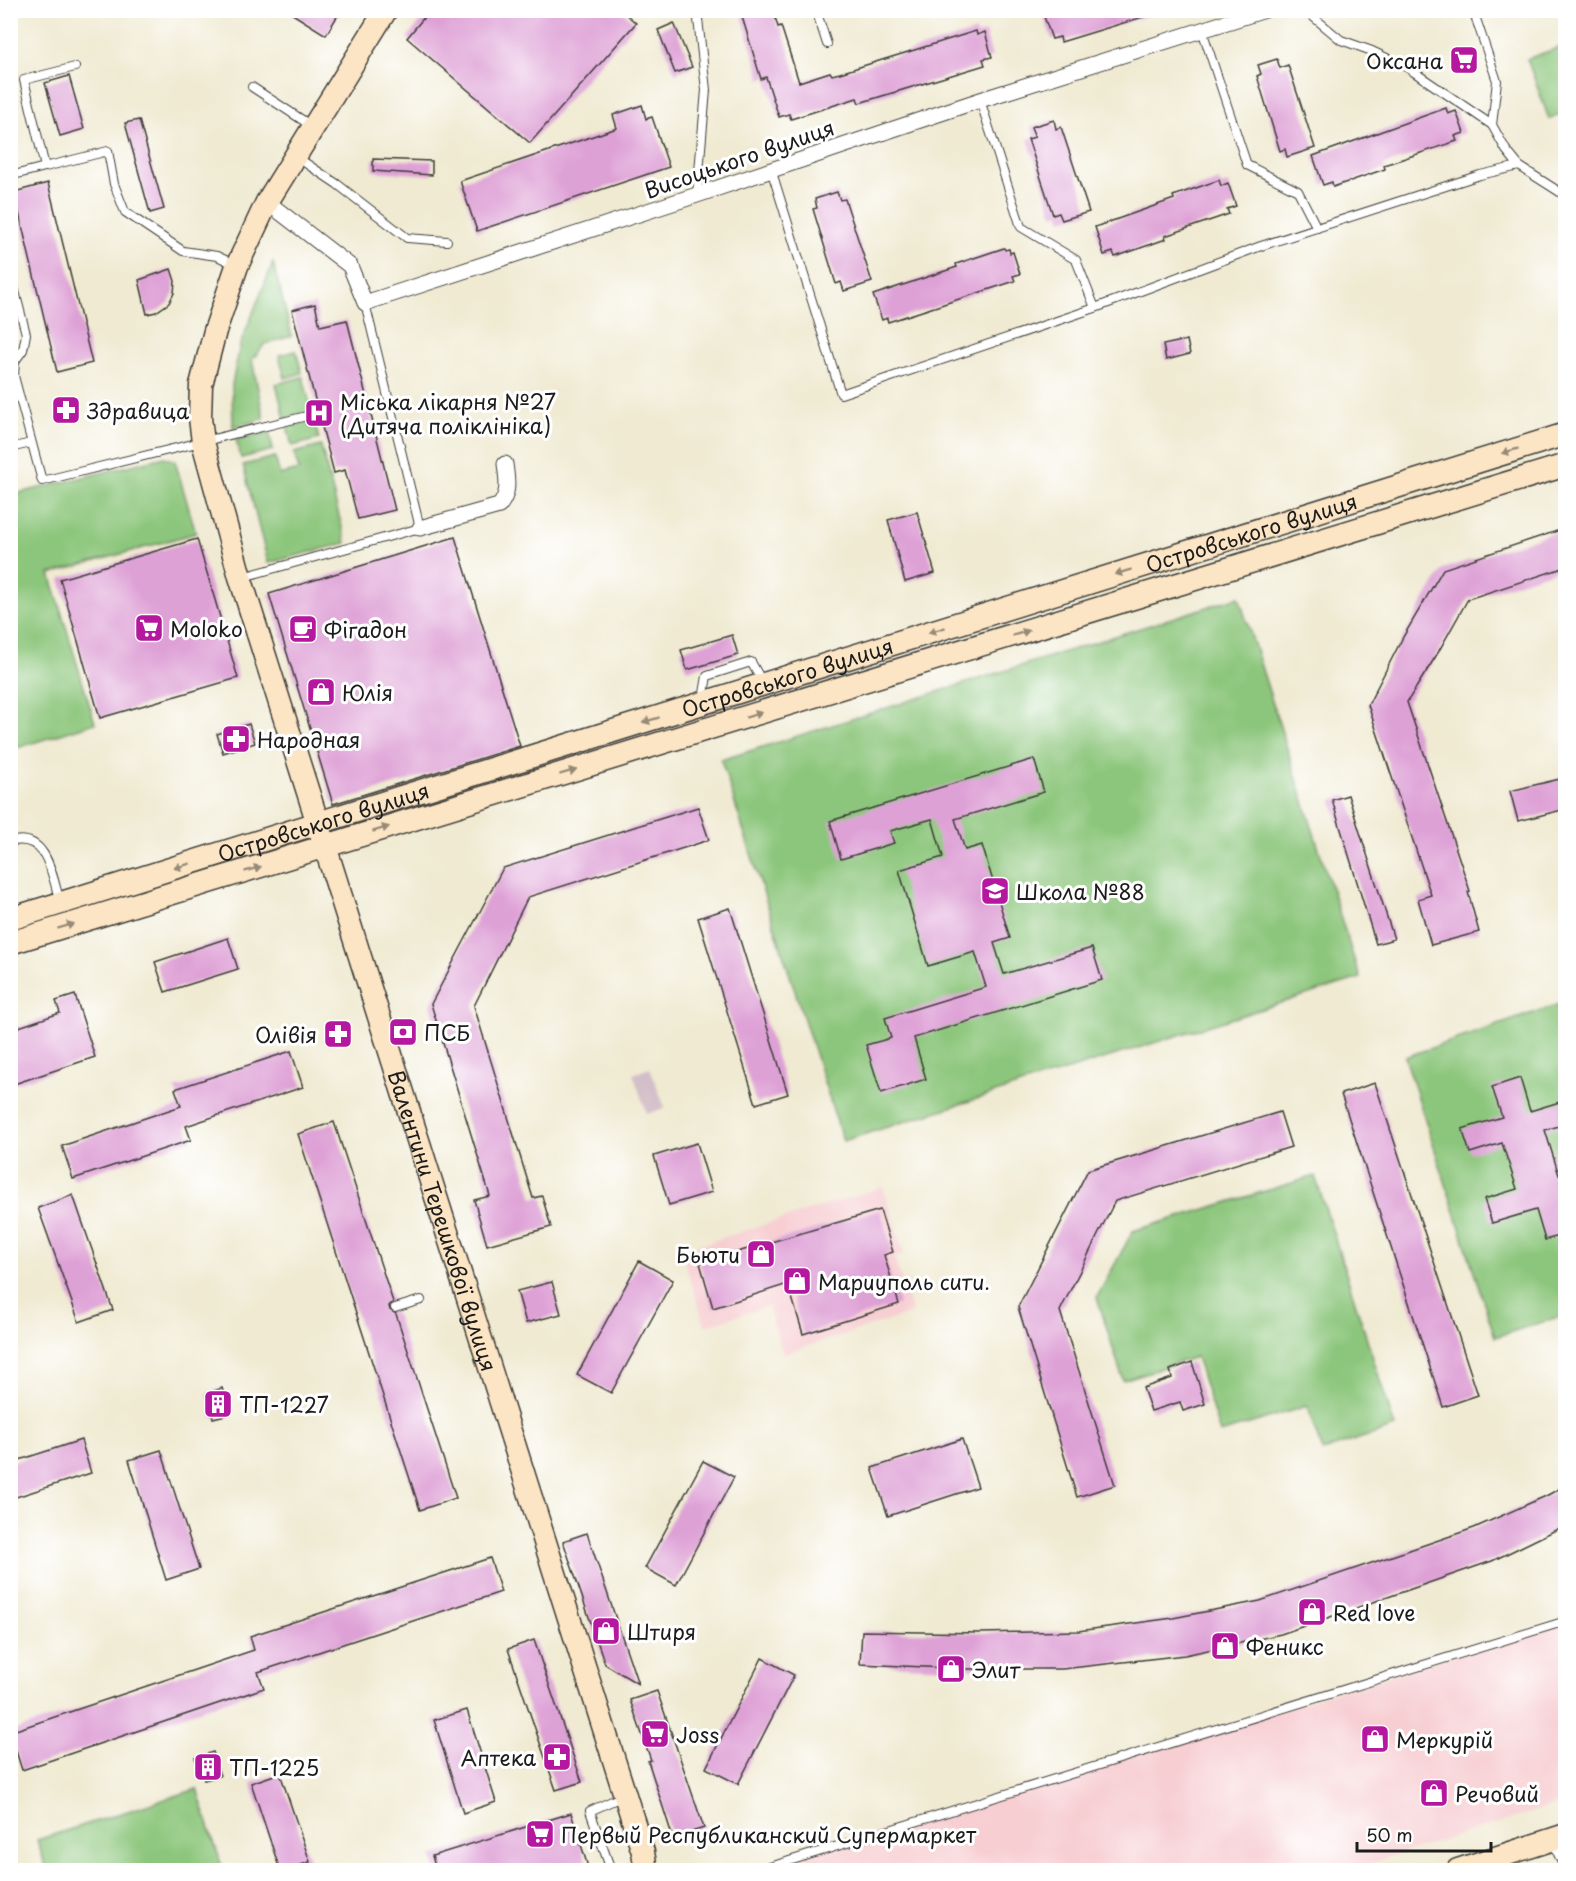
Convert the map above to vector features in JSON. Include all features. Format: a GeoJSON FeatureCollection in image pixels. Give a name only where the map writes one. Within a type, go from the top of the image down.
{"type":"FeatureCollection","features":[{"type":"Feature","properties":{"kind":"street","name":"Валентини Терешкової вулиця"},"geometry":{"type":"LineString","coordinates":[[386,10],[267,202],[237,266],[215,331],[201,385],[202,442],[240,577],[643,1852],[646,1870]]}},
{"type":"Feature","properties":{"kind":"street","name":"Висоцького вулиця"},"geometry":{"type":"LineString","coordinates":[[365,303],[980,100],[1265,10]]}},
{"type":"Feature","properties":{"kind":"street"},"geometry":{"type":"LineString","coordinates":[[267,202],[350,266],[365,303]]}},
{"type":"Feature","properties":{"kind":"street","name":"Островського вулиця"},"geometry":{"type":"LineString","coordinates":[[10,919],[1566,434]]}},
{"type":"Feature","properties":{"kind":"street"},"geometry":{"type":"LineString","coordinates":[[420,528],[499,507],[507,491],[505,464]]}},
{"type":"Feature","properties":{"kind":"street","name":"Островського вулиця"},"geometry":{"type":"LineString","coordinates":[[10,944],[1566,465]]}},
{"type":"Feature","properties":{"kind":"street"},"geometry":{"type":"LineString","coordinates":[[1458,1870],[1559,1838]]}},
{"type":"Feature","properties":{"kind":"lane"},"geometry":{"type":"LineString","coordinates":[[697,10],[706,90],[697,195]]}},
{"type":"Feature","properties":{"kind":"lane"},"geometry":{"type":"LineString","coordinates":[[816,10],[827,44]]}},
{"type":"Feature","properties":{"kind":"lane"},"geometry":{"type":"LineString","coordinates":[[1305,10],[1341,40],[1372,51],[1408,68],[1492,125],[1506,150],[1519,166],[1566,195]]}},
{"type":"Feature","properties":{"kind":"lane"},"geometry":{"type":"LineString","coordinates":[[1473,10],[1497,81],[1492,125]]}},
{"type":"Feature","properties":{"kind":"lane"},"geometry":{"type":"LineString","coordinates":[[1202,30],[1247,165],[1298,191],[1317,228]]}},
{"type":"Feature","properties":{"kind":"lane"},"geometry":{"type":"LineString","coordinates":[[45,166],[24,80],[75,67]]}},
{"type":"Feature","properties":{"kind":"lane"},"geometry":{"type":"LineString","coordinates":[[252,87],[314,128]]}},
{"type":"Feature","properties":{"kind":"lane"},"geometry":{"type":"LineString","coordinates":[[980,100],[1021,227],[1076,260],[1095,308]]}},
{"type":"Feature","properties":{"kind":"lane"},"geometry":{"type":"LineString","coordinates":[[10,176],[108,151],[114,184],[125,212],[183,250],[216,256],[237,266]]}},
{"type":"Feature","properties":{"kind":"lane"},"geometry":{"type":"LineString","coordinates":[[296,157],[338,184],[407,238],[447,241]]}},
{"type":"Feature","properties":{"kind":"lane"},"geometry":{"type":"LineString","coordinates":[[771,169],[841,394],[1095,308],[1261,246],[1480,175],[1519,166]]}},
{"type":"Feature","properties":{"kind":"lane"},"geometry":{"type":"LineString","coordinates":[[10,272],[26,334],[22,350],[15,361],[14,376],[42,481],[319,413]]}},
{"type":"Feature","properties":{"kind":"lane"},"geometry":{"type":"LineString","coordinates":[[240,577],[420,528],[365,303]]}},
{"type":"Feature","properties":{"kind":"lane"},"geometry":{"type":"LineString","coordinates":[[10,448],[32,443]]}},
{"type":"Feature","properties":{"kind":"lane"},"geometry":{"type":"LineString","coordinates":[[10,842],[31,841],[43,850],[60,904]]}},
{"type":"Feature","properties":{"kind":"lane"},"geometry":{"type":"LineString","coordinates":[[395,1308],[421,1300]]}},
{"type":"Feature","properties":{"kind":"lane"},"geometry":{"type":"LineString","coordinates":[[760,1870],[1566,1621]]}},
{"type":"Feature","properties":{"kind":"lane"},"geometry":{"type":"LineString","coordinates":[[611,1870],[590,1811],[625,1795]]}},
{"type":"Feature","properties":{"kind":"lane"},"geometry":{"type":"LineString","coordinates":[[1559,1838],[1565,1870]]}},
{"type":"Feature","properties":{"kind":"shaded area"},"geometry":{"type":"Polygon","coordinates":[[[650,1068],[665,1108],[647,1114],[633,1074],[650,1068]]]}},
{"type":"Feature","properties":{"kind":"shaded area","name":"Мариуполь сити."},"geometry":{"type":"Polygon","coordinates":[[[883,1187],[904,1254],[894,1257],[912,1313],[783,1354],[768,1306],[705,1326],[681,1251],[883,1187]]]}},
{"type":"Feature","properties":{"kind":"shaded area","name":"Меркурій"},"geometry":{"type":"Polygon","coordinates":[[[1565,1621],[1565,1802],[1349,1870],[760,1870],[1565,1621]]]}},
{"type":"Feature","properties":{"kind":"green space"},"geometry":{"type":"Polygon","coordinates":[[[1563,46],[1566,53],[1565,113],[1549,119],[1527,59],[1563,46]]]}},
{"type":"Feature","properties":{"kind":"green space"},"geometry":{"type":"Polygon","coordinates":[[[273,263],[292,336],[265,344],[252,360],[264,419],[233,427],[232,384],[240,345],[273,263]]]}},
{"type":"Feature","properties":{"kind":"green space"},"geometry":{"type":"Polygon","coordinates":[[[296,351],[302,373],[285,378],[279,355],[296,351]]]}},
{"type":"Feature","properties":{"kind":"green space"},"geometry":{"type":"Polygon","coordinates":[[[303,377],[312,412],[285,419],[276,384],[303,377]]]}},
{"type":"Feature","properties":{"kind":"green space"},"geometry":{"type":"Polygon","coordinates":[[[314,419],[319,439],[292,446],[287,426],[314,419]]]}},
{"type":"Feature","properties":{"kind":"green space"},"geometry":{"type":"Polygon","coordinates":[[[269,432],[273,450],[241,458],[236,440],[269,432]]]}},
{"type":"Feature","properties":{"kind":"green space"},"geometry":{"type":"Polygon","coordinates":[[[321,446],[346,543],[268,563],[243,465],[275,457],[280,475],[299,470],[294,453],[321,446]]]}},
{"type":"Feature","properties":{"kind":"green space"},"geometry":{"type":"Polygon","coordinates":[[[164,457],[175,461],[196,533],[50,574],[95,723],[11,750],[11,495],[164,457]]]}},
{"type":"Feature","properties":{"kind":"green space"},"geometry":{"type":"Polygon","coordinates":[[[1239,597],[1360,978],[843,1141],[721,760],[1239,597]]]}},
{"type":"Feature","properties":{"kind":"green space"},"geometry":{"type":"Polygon","coordinates":[[[1559,1004],[1565,1008],[1565,1315],[1495,1337],[1405,1057],[1559,1004]]]}},
{"type":"Feature","properties":{"kind":"green space"},"geometry":{"type":"Polygon","coordinates":[[[1315,1176],[1395,1427],[1322,1451],[1307,1406],[1220,1433],[1196,1357],[1123,1380],[1097,1297],[1133,1231],[1315,1176]]]}},
{"type":"Feature","properties":{"kind":"green space"},"geometry":{"type":"Polygon","coordinates":[[[197,1789],[223,1870],[47,1870],[37,1840],[197,1789]]]}},
{"type":"Feature","properties":{"kind":"building"},"geometry":{"type":"Polygon","coordinates":[[[286,10],[341,10],[326,35],[286,10]]]}},
{"type":"Feature","properties":{"kind":"building"},"geometry":{"type":"Polygon","coordinates":[[[430,10],[621,10],[636,23],[530,143],[407,38],[430,10]]]}},
{"type":"Feature","properties":{"kind":"building"},"geometry":{"type":"Polygon","coordinates":[[[740,10],[773,10],[778,27],[781,26],[799,82],[830,72],[832,75],[840,73],[976,31],[977,35],[985,32],[992,57],[983,59],[985,65],[859,103],[857,98],[791,119],[789,114],[779,117],[766,77],[761,79],[740,10]]]}},
{"type":"Feature","properties":{"kind":"building"},"geometry":{"type":"Polygon","coordinates":[[[1055,10],[1153,10],[1153,14],[1061,42],[1060,37],[1052,39],[1043,14],[1055,10]]]}},
{"type":"Feature","properties":{"kind":"building"},"geometry":{"type":"Polygon","coordinates":[[[674,23],[692,67],[675,73],[658,30],[674,23]]]}},
{"type":"Feature","properties":{"kind":"building"},"geometry":{"type":"Polygon","coordinates":[[[1277,59],[1280,68],[1288,65],[1315,148],[1287,157],[1285,149],[1280,151],[1257,76],[1261,74],[1258,65],[1277,59]]]}},
{"type":"Feature","properties":{"kind":"building"},"geometry":{"type":"Polygon","coordinates":[[[69,76],[84,129],[60,136],[45,83],[69,76]]]}},
{"type":"Feature","properties":{"kind":"building"},"geometry":{"type":"Polygon","coordinates":[[[642,105],[646,119],[652,117],[669,167],[477,231],[460,181],[617,128],[613,115],[642,105]]]}},
{"type":"Feature","properties":{"kind":"building"},"geometry":{"type":"Polygon","coordinates":[[[1446,108],[1448,114],[1456,111],[1464,133],[1455,136],[1457,141],[1384,165],[1385,169],[1333,187],[1332,182],[1323,185],[1313,156],[1446,108]]]}},
{"type":"Feature","properties":{"kind":"building"},"geometry":{"type":"Polygon","coordinates":[[[139,120],[164,209],[150,213],[125,123],[139,120]]]}},
{"type":"Feature","properties":{"kind":"building"},"geometry":{"type":"Polygon","coordinates":[[[1054,120],[1056,129],[1061,127],[1089,212],[1062,220],[1059,213],[1053,215],[1028,139],[1035,137],[1031,127],[1054,120]]]}},
{"type":"Feature","properties":{"kind":"building"},"geometry":{"type":"Polygon","coordinates":[[[373,159],[432,161],[432,175],[373,171],[373,159]]]}},
{"type":"Feature","properties":{"kind":"building"},"geometry":{"type":"Polygon","coordinates":[[[1219,180],[1221,186],[1228,183],[1236,206],[1227,209],[1229,214],[1165,236],[1166,239],[1115,257],[1113,252],[1104,255],[1095,227],[1174,199],[1173,196],[1219,180]]]}},
{"type":"Feature","properties":{"kind":"building"},"geometry":{"type":"Polygon","coordinates":[[[48,183],[92,363],[57,372],[14,192],[48,183]]]}},
{"type":"Feature","properties":{"kind":"building"},"geometry":{"type":"Polygon","coordinates":[[[837,192],[840,200],[845,199],[872,282],[844,291],[841,282],[836,284],[813,209],[817,208],[815,199],[837,192]]]}},
{"type":"Feature","properties":{"kind":"building"},"geometry":{"type":"Polygon","coordinates":[[[1004,248],[1009,249],[1010,253],[1013,252],[1020,274],[1013,276],[1015,281],[888,322],[887,318],[882,320],[873,295],[957,267],[956,264],[1004,248]]]}},
{"type":"Feature","properties":{"kind":"building"},"geometry":{"type":"Polygon","coordinates":[[[171,269],[175,281],[174,293],[169,303],[156,312],[147,314],[139,280],[171,269]]]}},
{"type":"Feature","properties":{"kind":"building"},"geometry":{"type":"Polygon","coordinates":[[[315,304],[320,326],[347,320],[395,510],[358,519],[345,470],[334,473],[320,419],[325,415],[325,411],[317,407],[292,310],[315,304]]]}},
{"type":"Feature","properties":{"kind":"building"},"geometry":{"type":"Polygon","coordinates":[[[1187,340],[1190,354],[1166,360],[1163,345],[1187,340]]]}},
{"type":"Feature","properties":{"kind":"building"},"geometry":{"type":"Polygon","coordinates":[[[917,512],[935,573],[905,582],[888,520],[917,512]]]}},
{"type":"Feature","properties":{"kind":"building"},"geometry":{"type":"Polygon","coordinates":[[[1566,528],[1566,567],[1468,599],[1407,702],[1470,891],[1468,892],[1479,932],[1431,945],[1418,899],[1431,895],[1368,705],[1403,637],[1443,569],[1566,528]]]}},
{"type":"Feature","properties":{"kind":"building"},"geometry":{"type":"Polygon","coordinates":[[[455,537],[520,746],[333,804],[269,594],[455,537]]]}},
{"type":"Feature","properties":{"kind":"building","name":"Moloko"},"geometry":{"type":"Polygon","coordinates":[[[197,539],[238,678],[100,718],[60,579],[197,539]]]}},
{"type":"Feature","properties":{"kind":"building"},"geometry":{"type":"Polygon","coordinates":[[[732,635],[738,655],[687,670],[681,650],[732,635]]]}},
{"type":"Feature","properties":{"kind":"building","name":"Народная"},"geometry":{"type":"Polygon","coordinates":[[[249,724],[255,743],[223,753],[217,734],[249,724]]]}},
{"type":"Feature","properties":{"kind":"building"},"geometry":{"type":"Polygon","coordinates":[[[1034,759],[1044,792],[955,819],[965,850],[982,845],[1010,938],[994,943],[1004,974],[1092,948],[1102,980],[914,1038],[926,1079],[881,1093],[866,1045],[891,1038],[885,1018],[986,987],[975,952],[928,966],[899,870],[943,857],[932,819],[890,831],[894,843],[841,859],[830,821],[1034,759]]]}},
{"type":"Feature","properties":{"kind":"building"},"geometry":{"type":"Polygon","coordinates":[[[1560,779],[1566,799],[1566,809],[1518,821],[1510,791],[1560,779]]]}},
{"type":"Feature","properties":{"kind":"building"},"geometry":{"type":"Polygon","coordinates":[[[1348,795],[1394,939],[1376,944],[1332,800],[1348,795]]]}},
{"type":"Feature","properties":{"kind":"building"},"geometry":{"type":"Polygon","coordinates":[[[698,807],[709,840],[528,897],[474,1006],[533,1198],[542,1196],[551,1227],[487,1245],[474,1200],[490,1196],[431,1004],[503,868],[698,807]]]}},
{"type":"Feature","properties":{"kind":"building"},"geometry":{"type":"Polygon","coordinates":[[[730,908],[788,1094],[756,1104],[698,918],[730,908]]]}},
{"type":"Feature","properties":{"kind":"building"},"geometry":{"type":"Polygon","coordinates":[[[228,938],[238,969],[165,992],[155,962],[228,938]]]}},
{"type":"Feature","properties":{"kind":"building"},"geometry":{"type":"Polygon","coordinates":[[[75,995],[95,1057],[14,1084],[10,1075],[10,1030],[60,1013],[56,1001],[75,995]]]}},
{"type":"Feature","properties":{"kind":"building"},"geometry":{"type":"Polygon","coordinates":[[[291,1051],[303,1087],[186,1126],[191,1140],[73,1179],[62,1146],[181,1106],[175,1089],[291,1051]]]}},
{"type":"Feature","properties":{"kind":"building"},"geometry":{"type":"Polygon","coordinates":[[[1520,1078],[1530,1111],[1566,1100],[1566,1124],[1545,1130],[1559,1175],[1566,1173],[1566,1202],[1562,1203],[1566,1216],[1566,1234],[1545,1240],[1536,1210],[1492,1223],[1484,1199],[1517,1189],[1502,1143],[1470,1153],[1462,1129],[1502,1117],[1492,1087],[1520,1078]]]}},
{"type":"Feature","properties":{"kind":"building"},"geometry":{"type":"Polygon","coordinates":[[[1375,1083],[1478,1395],[1443,1407],[1341,1094],[1375,1083]]]}},
{"type":"Feature","properties":{"kind":"building"},"geometry":{"type":"Polygon","coordinates":[[[1280,1112],[1291,1147],[1115,1201],[1060,1311],[1115,1485],[1077,1497],[1018,1307],[1088,1170],[1280,1112]]]}},
{"type":"Feature","properties":{"kind":"building"},"geometry":{"type":"Polygon","coordinates":[[[334,1122],[393,1302],[389,1306],[390,1310],[396,1314],[456,1498],[420,1510],[298,1134],[334,1122]]]}},
{"type":"Feature","properties":{"kind":"building"},"geometry":{"type":"Polygon","coordinates":[[[697,1143],[712,1192],[669,1205],[654,1156],[697,1143]]]}},
{"type":"Feature","properties":{"kind":"building"},"geometry":{"type":"Polygon","coordinates":[[[73,1195],[113,1310],[79,1322],[38,1208],[73,1195]]]}},
{"type":"Feature","properties":{"kind":"building"},"geometry":{"type":"Polygon","coordinates":[[[880,1210],[893,1252],[884,1255],[899,1304],[803,1334],[788,1284],[713,1308],[700,1263],[880,1210]]]}},
{"type":"Feature","properties":{"kind":"building"},"geometry":{"type":"Polygon","coordinates":[[[639,1261],[673,1280],[611,1393],[577,1375],[639,1261]]]}},
{"type":"Feature","properties":{"kind":"building"},"geometry":{"type":"Polygon","coordinates":[[[552,1282],[561,1314],[526,1323],[517,1291],[552,1282]]]}},
{"type":"Feature","properties":{"kind":"building"},"geometry":{"type":"Polygon","coordinates":[[[1192,1362],[1205,1404],[1183,1411],[1180,1402],[1151,1411],[1143,1388],[1172,1378],[1170,1370],[1192,1362]]]}},
{"type":"Feature","properties":{"kind":"building","name":"ТП-1227"},"geometry":{"type":"Polygon","coordinates":[[[222,1388],[230,1414],[213,1418],[207,1394],[222,1388]]]}},
{"type":"Feature","properties":{"kind":"building"},"geometry":{"type":"Polygon","coordinates":[[[962,1439],[978,1487],[888,1516],[872,1468],[962,1439]]]}},
{"type":"Feature","properties":{"kind":"building"},"geometry":{"type":"Polygon","coordinates":[[[81,1440],[91,1473],[10,1499],[10,1463],[81,1440]]]}},
{"type":"Feature","properties":{"kind":"building"},"geometry":{"type":"Polygon","coordinates":[[[161,1450],[199,1569],[166,1580],[129,1460],[161,1450]]]}},
{"type":"Feature","properties":{"kind":"building"},"geometry":{"type":"Polygon","coordinates":[[[703,1461],[734,1477],[676,1585],[645,1568],[703,1461]]]}},
{"type":"Feature","properties":{"kind":"building"},"geometry":{"type":"Polygon","coordinates":[[[1566,1485],[1566,1525],[1492,1561],[1281,1634],[1185,1655],[1062,1669],[968,1669],[860,1664],[862,1631],[981,1633],[1078,1631],[1173,1618],[1260,1601],[1474,1528],[1566,1485]]]}},
{"type":"Feature","properties":{"kind":"building"},"geometry":{"type":"Polygon","coordinates":[[[587,1533],[638,1684],[605,1664],[563,1541],[587,1533]]]}},
{"type":"Feature","properties":{"kind":"building"},"geometry":{"type":"Polygon","coordinates":[[[490,1558],[501,1592],[258,1672],[264,1688],[22,1770],[10,1732],[254,1650],[250,1636],[490,1558]]]}},
{"type":"Feature","properties":{"kind":"building"},"geometry":{"type":"Polygon","coordinates":[[[534,1640],[582,1782],[556,1790],[508,1649],[534,1640]]]}},
{"type":"Feature","properties":{"kind":"building"},"geometry":{"type":"Polygon","coordinates":[[[762,1658],[794,1675],[738,1784],[706,1768],[762,1658]]]}},
{"type":"Feature","properties":{"kind":"building"},"geometry":{"type":"Polygon","coordinates":[[[657,1691],[704,1828],[673,1838],[648,1761],[651,1760],[630,1700],[657,1691]]]}},
{"type":"Feature","properties":{"kind":"building"},"geometry":{"type":"Polygon","coordinates":[[[467,1710],[496,1802],[463,1813],[434,1720],[467,1710]]]}},
{"type":"Feature","properties":{"kind":"building","name":"ТП-1225"},"geometry":{"type":"Polygon","coordinates":[[[213,1752],[220,1776],[204,1780],[195,1758],[213,1752]]]}},
{"type":"Feature","properties":{"kind":"building"},"geometry":{"type":"Polygon","coordinates":[[[280,1773],[310,1862],[285,1870],[280,1870],[251,1783],[280,1773]]]}},
{"type":"Feature","properties":{"kind":"building","name":"Первый Республиканский Супермаркет"},"geometry":{"type":"Polygon","coordinates":[[[571,1813],[589,1870],[436,1870],[432,1856],[571,1813]]]}},
{"type":"Feature","properties":{"kind":"place","name":"Оксана"},"geometry":{"type":"Point","coordinates":[1464,60]}},
{"type":"Feature","properties":{"kind":"place","name":"Здравица"},"geometry":{"type":"Point","coordinates":[66,410]}},
{"type":"Feature","properties":{"kind":"place","name":"Міська лікарня №27 (Дитяча поліклініка)"},"geometry":{"type":"Point","coordinates":[319,413]}},
{"type":"Feature","properties":{"kind":"place","name":"Moloko"},"geometry":{"type":"Point","coordinates":[149,628]}},
{"type":"Feature","properties":{"kind":"place","name":"Фігадон"},"geometry":{"type":"Point","coordinates":[303,629]}},
{"type":"Feature","properties":{"kind":"place","name":"Юлія"},"geometry":{"type":"Point","coordinates":[321,692]}},
{"type":"Feature","properties":{"kind":"place","name":"Народная"},"geometry":{"type":"Point","coordinates":[236,739]}},
{"type":"Feature","properties":{"kind":"place","name":"Школа №88"},"geometry":{"type":"Point","coordinates":[995,891]}},
{"type":"Feature","properties":{"kind":"place","name":"ПСБ"},"geometry":{"type":"Point","coordinates":[403,1032]}},
{"type":"Feature","properties":{"kind":"place","name":"Олівія"},"geometry":{"type":"Point","coordinates":[338,1034]}},
{"type":"Feature","properties":{"kind":"place","name":"Бьюти"},"geometry":{"type":"Point","coordinates":[761,1254]}},
{"type":"Feature","properties":{"kind":"place","name":"Мариуполь сити."},"geometry":{"type":"Point","coordinates":[797,1281]}},
{"type":"Feature","properties":{"kind":"place","name":"ТП-1227"},"geometry":{"type":"Point","coordinates":[218,1404]}},
{"type":"Feature","properties":{"kind":"place","name":"Red love"},"geometry":{"type":"Point","coordinates":[1312,1612]}},
{"type":"Feature","properties":{"kind":"place","name":"Штиря"},"geometry":{"type":"Point","coordinates":[606,1631]}},
{"type":"Feature","properties":{"kind":"place","name":"Феникс"},"geometry":{"type":"Point","coordinates":[1225,1646]}},
{"type":"Feature","properties":{"kind":"place","name":"Элит"},"geometry":{"type":"Point","coordinates":[951,1669]}},
{"type":"Feature","properties":{"kind":"place","name":"Joss"},"geometry":{"type":"Point","coordinates":[655,1734]}},
{"type":"Feature","properties":{"kind":"place","name":"Меркурій"},"geometry":{"type":"Point","coordinates":[1375,1739]}},
{"type":"Feature","properties":{"kind":"place","name":"Аптека"},"geometry":{"type":"Point","coordinates":[557,1757]}},
{"type":"Feature","properties":{"kind":"place","name":"ТП-1225"},"geometry":{"type":"Point","coordinates":[208,1767]}},
{"type":"Feature","properties":{"kind":"place","name":"Речовий"},"geometry":{"type":"Point","coordinates":[1434,1793]}},
{"type":"Feature","properties":{"kind":"place","name":"Первый Республиканский Супермаркет"},"geometry":{"type":"Point","coordinates":[540,1834]}}]}
